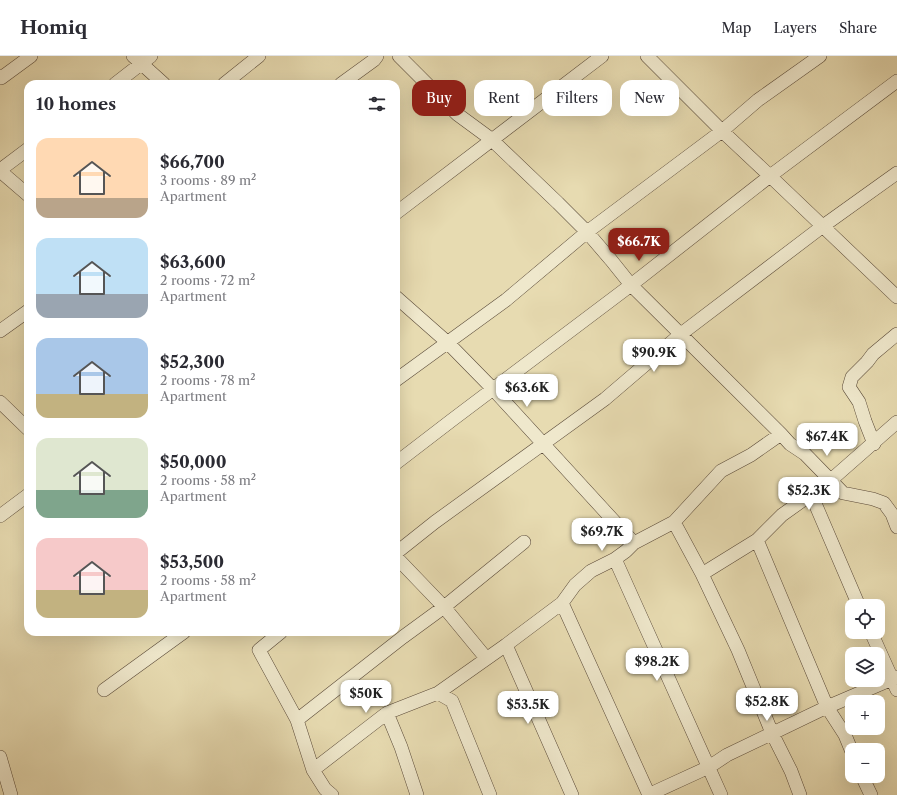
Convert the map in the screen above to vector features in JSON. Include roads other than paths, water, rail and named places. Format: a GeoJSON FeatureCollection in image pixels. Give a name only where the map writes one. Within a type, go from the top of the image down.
{"type":"FeatureCollection","features":[{"type":"Feature","properties":{"kind":"street"},"geometry":{"type":"LineString","coordinates":[[0,78],[31,56]]}},
{"type":"Feature","properties":{"kind":"street"},"geometry":{"type":"LineString","coordinates":[[229,80],[259,56]]}},
{"type":"Feature","properties":{"kind":"street"},"geometry":{"type":"LineString","coordinates":[[346,80],[374,60],[377,56]]}},
{"type":"Feature","properties":{"kind":"street"},"geometry":{"type":"LineString","coordinates":[[399,56],[456,114],[492,139],[558,203],[587,232],[631,285],[790,444],[805,454],[843,493],[874,499],[884,503],[892,514],[897,527]]}},
{"type":"Feature","properties":{"kind":"street"},"geometry":{"type":"LineString","coordinates":[[400,209],[602,56]]}},
{"type":"Feature","properties":{"kind":"street"},"geometry":{"type":"LineString","coordinates":[[648,56],[722,131],[897,297]]}},
{"type":"Feature","properties":{"kind":"street"},"geometry":{"type":"LineString","coordinates":[[400,377],[506,300],[587,232],[722,131],[758,100],[820,56]]}},
{"type":"Feature","properties":{"kind":"street"},"geometry":{"type":"LineString","coordinates":[[119,80],[142,58],[161,80]]}},
{"type":"Feature","properties":{"kind":"street"},"geometry":{"type":"LineString","coordinates":[[400,460],[631,285],[770,176],[897,81]]}},
{"type":"Feature","properties":{"kind":"street"},"geometry":{"type":"LineString","coordinates":[[24,152],[0,171],[24,192]]}},
{"type":"Feature","properties":{"kind":"street"},"geometry":{"type":"LineString","coordinates":[[400,550],[435,522],[605,399],[680,334],[823,226],[897,173]]}},
{"type":"Feature","properties":{"kind":"street"},"geometry":{"type":"LineString","coordinates":[[400,300],[448,342],[634,543]]}},
{"type":"Feature","properties":{"kind":"street"},"geometry":{"type":"LineString","coordinates":[[0,331],[24,313]]}},
{"type":"Feature","properties":{"kind":"street"},"geometry":{"type":"LineString","coordinates":[[874,444],[859,402],[849,387],[852,378],[860,368],[873,354],[897,334]]}},
{"type":"Feature","properties":{"kind":"street"},"geometry":{"type":"LineString","coordinates":[[0,402],[24,425]]}},
{"type":"Feature","properties":{"kind":"street"},"geometry":{"type":"LineString","coordinates":[[702,574],[757,540],[782,515],[831,480],[874,444],[897,422]]}},
{"type":"Feature","properties":{"kind":"street"},"geometry":{"type":"LineString","coordinates":[[313,770],[387,713],[438,693],[562,603],[575,585],[591,571],[615,559],[634,543],[674,522],[721,471],[751,455],[781,434]]}},
{"type":"Feature","properties":{"kind":"street"},"geometry":{"type":"LineString","coordinates":[[811,494],[856,599]]}},
{"type":"Feature","properties":{"kind":"street"},"geometry":{"type":"LineString","coordinates":[[0,516],[24,497]]}},
{"type":"Feature","properties":{"kind":"street"},"geometry":{"type":"LineString","coordinates":[[674,522],[702,574],[738,650],[772,733],[791,771],[800,795]]}},
{"type":"Feature","properties":{"kind":"street"},"geometry":{"type":"LineString","coordinates":[[757,540],[828,707],[848,743]]}},
{"type":"Feature","properties":{"kind":"street"},"geometry":{"type":"LineString","coordinates":[[297,720],[403,637],[444,607],[524,542]]}},
{"type":"Feature","properties":{"kind":"street"},"geometry":{"type":"LineString","coordinates":[[615,559],[721,795]]}},
{"type":"Feature","properties":{"kind":"street"},"geometry":{"type":"LineString","coordinates":[[400,561],[444,607],[486,658]]}},
{"type":"Feature","properties":{"kind":"street"},"geometry":{"type":"LineString","coordinates":[[562,603],[649,795],[709,767],[727,755],[828,707],[895,682],[874,639]]}},
{"type":"Feature","properties":{"kind":"street"},"geometry":{"type":"LineString","coordinates":[[104,690],[178,636]]}},
{"type":"Feature","properties":{"kind":"street"},"geometry":{"type":"LineString","coordinates":[[276,636],[259,650],[297,720],[313,770],[325,793]]}},
{"type":"Feature","properties":{"kind":"street"},"geometry":{"type":"LineString","coordinates":[[506,644],[572,795]]}},
{"type":"Feature","properties":{"kind":"street"},"geometry":{"type":"LineString","coordinates":[[438,693],[452,701],[490,795]]}},
{"type":"Feature","properties":{"kind":"street"},"geometry":{"type":"LineString","coordinates":[[387,713],[401,747],[417,795]]}},
{"type":"Feature","properties":{"kind":"street"},"geometry":{"type":"LineString","coordinates":[[0,757],[11,795]]}},
{"type":"Feature","properties":{"kind":"street"},"geometry":{"type":"LineString","coordinates":[[865,783],[871,795]]}}]}
